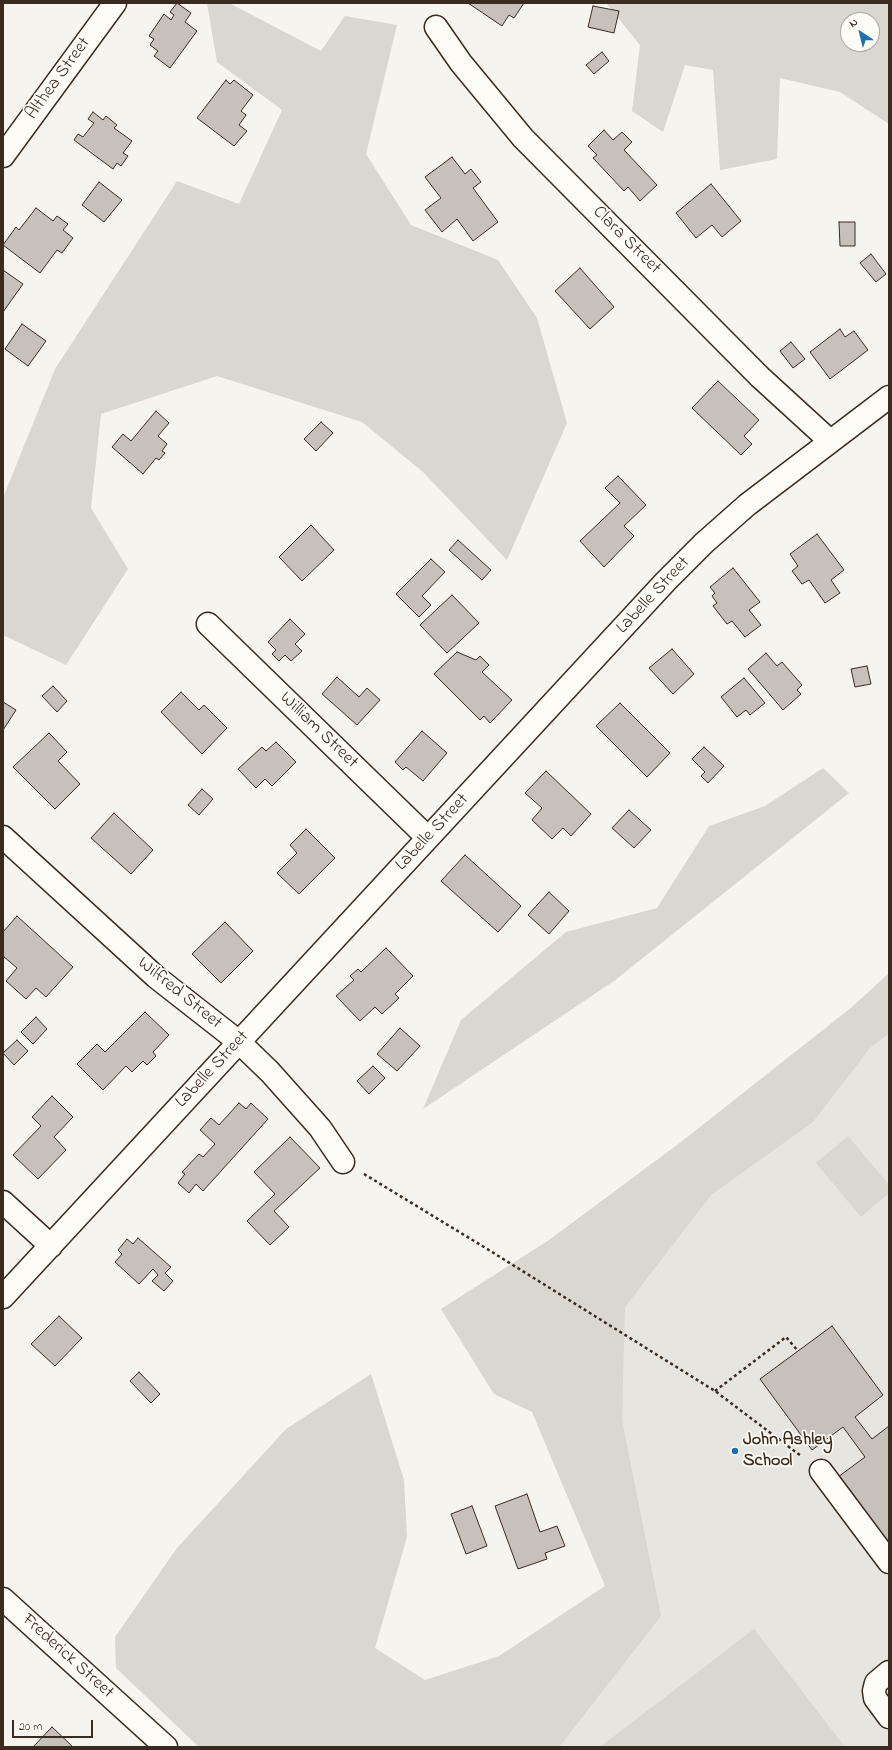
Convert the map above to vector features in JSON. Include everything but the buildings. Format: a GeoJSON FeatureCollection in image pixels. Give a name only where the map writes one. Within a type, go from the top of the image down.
{"type":"FeatureCollection","features":[{"type":"Feature","properties":{"kind":"street","name":"Althea Street"},"geometry":{"type":"LineString","coordinates":[[3,156],[115,3]]}},
{"type":"Feature","properties":{"kind":"street","name":"Clara Street"},"geometry":{"type":"LineString","coordinates":[[436,27],[461,63],[523,138],[760,377],[830,441]]}},
{"type":"Feature","properties":{"kind":"street","name":"Labelle Street"},"geometry":{"type":"LineString","coordinates":[[3,1297],[688,559],[747,505],[889,397]]}},
{"type":"Feature","properties":{"kind":"street","name":"William Street"},"geometry":{"type":"LineString","coordinates":[[208,624],[428,838]]}},
{"type":"Feature","properties":{"kind":"street","name":"Wilfred Street"},"geometry":{"type":"LineString","coordinates":[[3,837],[156,977],[239,1042],[270,1072],[320,1128],[343,1162]]}},
{"type":"Feature","properties":{"kind":"street"},"geometry":{"type":"LineString","coordinates":[[3,1202],[51,1246]]}},
{"type":"Feature","properties":{"kind":"street"},"geometry":{"type":"LineString","coordinates":[[821,1471],[889,1562]]}},
{"type":"Feature","properties":{"kind":"street","name":"Frederick Street"},"geometry":{"type":"LineString","coordinates":[[3,1599],[166,1747]]}},
{"type":"Feature","properties":{"kind":"street"},"geometry":{"type":"LineString","coordinates":[[889,1672],[876,1684],[874,1691],[875,1698],[889,1717]]}},
{"type":"Feature","properties":{"kind":"path"},"geometry":{"type":"LineString","coordinates":[[343,1162],[484,1246],[715,1391],[821,1471]]}},
{"type":"Feature","properties":{"kind":"path"},"geometry":{"type":"LineString","coordinates":[[715,1391],[786,1337],[798,1351]]}},
{"type":"Feature","properties":{"kind":"shaded area"},"geometry":{"type":"Polygon","coordinates":[[[207,3],[229,3],[321,51],[345,16],[397,25],[366,154],[411,225],[498,260],[537,318],[567,423],[507,560],[423,472],[362,422],[217,376],[101,414],[91,508],[128,569],[66,665],[3,635],[3,498],[55,369],[177,181],[239,204],[282,110],[217,62],[207,3]]]}},
{"type":"Feature","properties":{"kind":"shaded area"},"geometry":{"type":"Polygon","coordinates":[[[606,3],[889,3],[889,124],[840,92],[780,78],[777,159],[720,170],[713,70],[685,65],[663,132],[632,111],[640,45],[606,3]]]}},
{"type":"Feature","properties":{"kind":"shaded area"},"geometry":{"type":"Polygon","coordinates":[[[823,768],[849,793],[614,981],[423,1109],[461,1020],[566,932],[657,908],[709,826],[765,806],[823,768]]]}},
{"type":"Feature","properties":{"kind":"shaded area"},"geometry":{"type":"Polygon","coordinates":[[[889,973],[889,1033],[870,1048],[813,1122],[711,1195],[625,1307],[622,1420],[661,1616],[559,1747],[199,1747],[116,1668],[115,1637],[177,1548],[286,1429],[371,1374],[404,1480],[407,1537],[375,1648],[425,1680],[499,1656],[605,1586],[532,1412],[494,1394],[441,1309],[549,1240],[681,1142],[852,1007],[889,973]]]}},
{"type":"Feature","properties":{"kind":"shaded area","name":"John Ashley School"},"geometry":{"type":"Polygon","coordinates":[[[889,1000],[889,1747],[516,1747],[631,1611],[530,1290],[889,1000]]]}},
{"type":"Feature","properties":{"kind":"shaded area"},"geometry":{"type":"Polygon","coordinates":[[[848,1136],[889,1185],[889,1193],[861,1217],[816,1163],[848,1136]]]}},
{"type":"Feature","properties":{"kind":"shaded area"},"geometry":{"type":"Polygon","coordinates":[[[754,1629],[845,1747],[600,1747],[754,1629]]]}},
{"type":"Feature","properties":{"kind":"place","name":"John Ashley School"},"geometry":{"type":"Point","coordinates":[735,1451]}}]}
